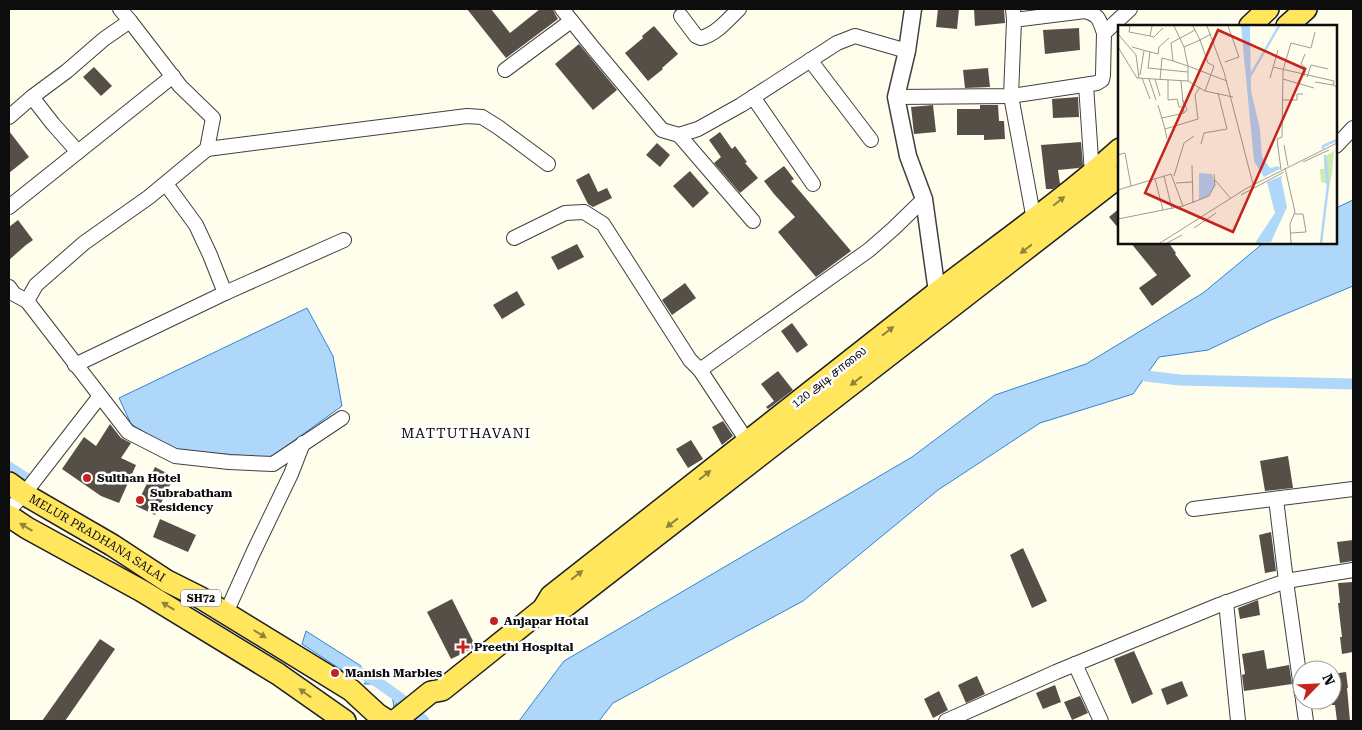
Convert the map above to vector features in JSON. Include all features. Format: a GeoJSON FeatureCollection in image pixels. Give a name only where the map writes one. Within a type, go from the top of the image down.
{"type":"FeatureCollection","features":[{"type":"Feature","properties":{"kind":"main road"},"geometry":{"type":"LineString","coordinates":[[1251,25],[1268,9]]}},
{"type":"Feature","properties":{"kind":"main road"},"geometry":{"type":"LineString","coordinates":[[1288,25],[1306,9]]}},
{"type":"Feature","properties":{"kind":"main road","name":"120 அடி சாலை"},"geometry":{"type":"LineString","coordinates":[[414,714],[431,692],[442,690],[543,609],[551,596],[937,292],[1034,220],[1118,151]]}},
{"type":"Feature","properties":{"kind":"main road","name":"120 அடி சாலை"},"geometry":{"type":"LineString","coordinates":[[543,609],[563,608],[1118,178]]}},
{"type":"Feature","properties":{"kind":"main road","name":"MELUR PRADHANA SALAI"},"geometry":{"type":"LineString","coordinates":[[16,488],[112,545],[167,581],[201,598],[351,690],[377,714],[388,721]]}},
{"type":"Feature","properties":{"kind":"main road","name":"MELUR PRADHANA SALAI"},"geometry":{"type":"LineString","coordinates":[[9,516],[27,528],[142,590],[278,674],[345,721]]}},
{"type":"Feature","properties":{"kind":"street"},"geometry":{"type":"LineString","coordinates":[[120,9],[180,86],[214,118],[207,149]]}},
{"type":"Feature","properties":{"kind":"street"},"geometry":{"type":"LineString","coordinates":[[562,9],[662,130],[679,135],[753,221]]}},
{"type":"Feature","properties":{"kind":"street"},"geometry":{"type":"LineString","coordinates":[[682,11],[696,36],[700,38],[708,36],[722,26],[739,9]]}},
{"type":"Feature","properties":{"kind":"street"},"geometry":{"type":"LineString","coordinates":[[913,9],[907,51],[896,97],[908,156],[924,199],[937,292],[944,313]]}},
{"type":"Feature","properties":{"kind":"street"},"geometry":{"type":"LineString","coordinates":[[1104,33],[1130,9]]}},
{"type":"Feature","properties":{"kind":"street"},"geometry":{"type":"LineString","coordinates":[[896,97],[1011,96],[1097,83],[1102,80],[1103,75],[1104,33],[1100,19],[1094,14],[1085,11],[1014,14],[1011,96],[1034,220]]}},
{"type":"Feature","properties":{"kind":"street"},"geometry":{"type":"LineString","coordinates":[[9,118],[104,38],[130,20]]}},
{"type":"Feature","properties":{"kind":"street"},"geometry":{"type":"LineString","coordinates":[[505,70],[571,21]]}},
{"type":"Feature","properties":{"kind":"street"},"geometry":{"type":"LineString","coordinates":[[679,135],[698,129],[753,97],[837,43],[855,36],[907,51]]}},
{"type":"Feature","properties":{"kind":"street"},"geometry":{"type":"LineString","coordinates":[[810,60],[871,140]]}},
{"type":"Feature","properties":{"kind":"street"},"geometry":{"type":"LineString","coordinates":[[9,207],[172,76]]}},
{"type":"Feature","properties":{"kind":"street"},"geometry":{"type":"LineString","coordinates":[[1086,85],[1092,174]]}},
{"type":"Feature","properties":{"kind":"street"},"geometry":{"type":"LineString","coordinates":[[32,97],[78,152]]}},
{"type":"Feature","properties":{"kind":"street"},"geometry":{"type":"LineString","coordinates":[[753,97],[813,184]]}},
{"type":"Feature","properties":{"kind":"street"},"geometry":{"type":"LineString","coordinates":[[27,301],[36,285],[84,244],[166,184],[207,149],[467,116],[482,117],[548,164]]}},
{"type":"Feature","properties":{"kind":"street"},"geometry":{"type":"LineString","coordinates":[[1337,145],[1353,128]]}},
{"type":"Feature","properties":{"kind":"street"},"geometry":{"type":"LineString","coordinates":[[166,184],[196,225],[210,255],[224,294]]}},
{"type":"Feature","properties":{"kind":"street"},"geometry":{"type":"LineString","coordinates":[[700,370],[869,250],[924,199]]}},
{"type":"Feature","properties":{"kind":"street"},"geometry":{"type":"LineString","coordinates":[[514,238],[565,213],[584,212],[603,224],[690,360],[700,370],[747,441]]}},
{"type":"Feature","properties":{"kind":"street"},"geometry":{"type":"LineString","coordinates":[[75,365],[224,294],[344,240]]}},
{"type":"Feature","properties":{"kind":"street"},"geometry":{"type":"LineString","coordinates":[[9,287],[14,294],[27,301],[128,432],[175,456],[229,462],[273,464],[342,418]]}},
{"type":"Feature","properties":{"kind":"street"},"geometry":{"type":"LineString","coordinates":[[9,510],[16,488],[100,396]]}},
{"type":"Feature","properties":{"kind":"street"},"geometry":{"type":"LineString","coordinates":[[226,613],[292,474],[303,444]]}},
{"type":"Feature","properties":{"kind":"street"},"geometry":{"type":"LineString","coordinates":[[1193,509],[1353,489]]}},
{"type":"Feature","properties":{"kind":"street"},"geometry":{"type":"LineString","coordinates":[[1276,499],[1297,660]]}},
{"type":"Feature","properties":{"kind":"street"},"geometry":{"type":"LineString","coordinates":[[946,721],[1075,664],[1226,602],[1286,581],[1353,570]]}},
{"type":"Feature","properties":{"kind":"street"},"geometry":{"type":"LineString","coordinates":[[1226,602],[1238,721]]}},
{"type":"Feature","properties":{"kind":"street"},"geometry":{"type":"LineString","coordinates":[[1075,664],[1101,721]]}},
{"type":"Feature","properties":{"kind":"water"},"geometry":{"type":"Polygon","coordinates":[[[1353,200],[1353,286],[1271,320],[1208,350],[1159,357],[1133,394],[1040,423],[938,490],[803,601],[613,703],[599,721],[519,721],[564,661],[912,457],[995,395],[1086,364],[1203,293],[1263,244],[1337,244],[1337,208],[1353,200]]]}},
{"type":"Feature","properties":{"kind":"water"},"geometry":{"type":"Polygon","coordinates":[[[307,308],[333,356],[342,406],[270,458],[173,449],[131,424],[119,398],[307,308]]]}},
{"type":"Feature","properties":{"kind":"water"},"geometry":{"type":"Polygon","coordinates":[[[306,631],[361,666],[354,678],[302,644],[306,631]]]}},
{"type":"Feature","properties":{"kind":"water"},"geometry":{"type":"Polygon","coordinates":[[[374,675],[403,695],[394,707],[392,695],[376,684],[364,684],[369,677],[374,675]]]}},
{"type":"Feature","properties":{"kind":"building"},"geometry":{"type":"Polygon","coordinates":[[[467,9],[491,9],[510,33],[540,9],[553,9],[558,19],[506,58],[467,9]]]}},
{"type":"Feature","properties":{"kind":"building"},"geometry":{"type":"Polygon","coordinates":[[[938,9],[959,9],[957,29],[936,27],[938,9]]]}},
{"type":"Feature","properties":{"kind":"building"},"geometry":{"type":"Polygon","coordinates":[[[974,9],[1004,9],[1005,23],[975,26],[974,9]]]}},
{"type":"Feature","properties":{"kind":"building"},"geometry":{"type":"Polygon","coordinates":[[[654,26],[678,54],[648,81],[625,53],[654,26]]]}},
{"type":"Feature","properties":{"kind":"building"},"geometry":{"type":"Polygon","coordinates":[[[1079,28],[1080,50],[1045,54],[1043,30],[1079,28]]]}},
{"type":"Feature","properties":{"kind":"building"},"geometry":{"type":"Polygon","coordinates":[[[579,44],[617,90],[593,110],[555,64],[579,44]]]}},
{"type":"Feature","properties":{"kind":"building"},"geometry":{"type":"Polygon","coordinates":[[[94,67],[112,86],[101,96],[83,77],[94,67]]]}},
{"type":"Feature","properties":{"kind":"building"},"geometry":{"type":"Polygon","coordinates":[[[988,68],[990,87],[965,88],[963,70],[988,68]]]}},
{"type":"Feature","properties":{"kind":"building"},"geometry":{"type":"Polygon","coordinates":[[[1078,97],[1079,117],[1053,118],[1052,99],[1078,97]]]}},
{"type":"Feature","properties":{"kind":"building"},"geometry":{"type":"Polygon","coordinates":[[[933,105],[936,132],[914,134],[911,107],[933,105]]]}},
{"type":"Feature","properties":{"kind":"building"},"geometry":{"type":"Polygon","coordinates":[[[980,105],[998,105],[999,121],[1004,121],[1005,139],[984,140],[984,135],[957,135],[957,109],[980,109],[980,105]]]}},
{"type":"Feature","properties":{"kind":"building"},"geometry":{"type":"Polygon","coordinates":[[[9,131],[29,157],[9,173],[9,131]]]}},
{"type":"Feature","properties":{"kind":"building"},"geometry":{"type":"Polygon","coordinates":[[[720,132],[732,149],[735,146],[747,162],[745,163],[758,178],[740,193],[714,163],[721,157],[709,140],[720,132]]]}},
{"type":"Feature","properties":{"kind":"building"},"geometry":{"type":"Polygon","coordinates":[[[1081,142],[1083,165],[1079,168],[1058,170],[1060,184],[1053,189],[1046,189],[1041,145],[1081,142]]]}},
{"type":"Feature","properties":{"kind":"building"},"geometry":{"type":"Polygon","coordinates":[[[657,143],[670,155],[660,167],[646,155],[657,143]]]}},
{"type":"Feature","properties":{"kind":"building"},"geometry":{"type":"Polygon","coordinates":[[[784,166],[794,179],[791,181],[851,251],[816,277],[778,232],[795,217],[764,181],[784,166]]]}},
{"type":"Feature","properties":{"kind":"building"},"geometry":{"type":"Polygon","coordinates":[[[690,171],[709,193],[693,208],[673,186],[690,171]]]}},
{"type":"Feature","properties":{"kind":"building"},"geometry":{"type":"Polygon","coordinates":[[[589,173],[598,192],[607,188],[612,198],[593,207],[588,204],[576,180],[589,173]]]}},
{"type":"Feature","properties":{"kind":"building"},"geometry":{"type":"Polygon","coordinates":[[[1118,210],[1118,228],[1109,217],[1118,210]]]}},
{"type":"Feature","properties":{"kind":"building"},"geometry":{"type":"Polygon","coordinates":[[[18,220],[33,240],[9,260],[9,227],[18,220]]]}},
{"type":"Feature","properties":{"kind":"building"},"geometry":{"type":"Polygon","coordinates":[[[577,244],[584,257],[558,270],[551,257],[577,244]]]}},
{"type":"Feature","properties":{"kind":"building"},"geometry":{"type":"Polygon","coordinates":[[[1132,244],[1169,244],[1191,276],[1152,306],[1139,288],[1157,275],[1132,244]]]}},
{"type":"Feature","properties":{"kind":"building"},"geometry":{"type":"Polygon","coordinates":[[[685,283],[696,298],[672,315],[662,300],[685,283]]]}},
{"type":"Feature","properties":{"kind":"building"},"geometry":{"type":"Polygon","coordinates":[[[517,291],[525,305],[502,319],[493,305],[517,291]]]}},
{"type":"Feature","properties":{"kind":"building"},"geometry":{"type":"Polygon","coordinates":[[[792,323],[808,345],[797,353],[781,331],[792,323]]]}},
{"type":"Feature","properties":{"kind":"building"},"geometry":{"type":"Polygon","coordinates":[[[778,371],[793,390],[768,409],[766,407],[774,401],[761,384],[778,371]]]}},
{"type":"Feature","properties":{"kind":"building"},"geometry":{"type":"Polygon","coordinates":[[[723,421],[733,436],[722,445],[712,427],[723,421]]]}},
{"type":"Feature","properties":{"kind":"building"},"geometry":{"type":"Polygon","coordinates":[[[110,424],[121,438],[131,443],[121,458],[136,465],[119,503],[101,496],[62,469],[84,437],[96,446],[110,424]]]}},
{"type":"Feature","properties":{"kind":"building"},"geometry":{"type":"Polygon","coordinates":[[[691,440],[703,459],[688,468],[676,449],[691,440]]]}},
{"type":"Feature","properties":{"kind":"building"},"geometry":{"type":"Polygon","coordinates":[[[1288,456],[1293,488],[1265,491],[1260,461],[1288,456]]]}},
{"type":"Feature","properties":{"kind":"building"},"geometry":{"type":"Polygon","coordinates":[[[155,467],[174,477],[155,515],[136,506],[155,467]]]}},
{"type":"Feature","properties":{"kind":"building"},"geometry":{"type":"Polygon","coordinates":[[[160,519],[196,535],[188,552],[153,537],[160,519]]]}},
{"type":"Feature","properties":{"kind":"building"},"geometry":{"type":"Polygon","coordinates":[[[1271,532],[1276,571],[1265,573],[1259,535],[1271,532]]]}},
{"type":"Feature","properties":{"kind":"building"},"geometry":{"type":"Polygon","coordinates":[[[1353,540],[1353,561],[1340,563],[1337,542],[1353,540]]]}},
{"type":"Feature","properties":{"kind":"building"},"geometry":{"type":"Polygon","coordinates":[[[1023,548],[1047,601],[1032,608],[1010,555],[1023,548]]]}},
{"type":"Feature","properties":{"kind":"building"},"geometry":{"type":"Polygon","coordinates":[[[1353,582],[1353,652],[1342,654],[1338,583],[1353,582]]]}},
{"type":"Feature","properties":{"kind":"building"},"geometry":{"type":"Polygon","coordinates":[[[452,599],[476,647],[451,659],[427,612],[452,599]]]}},
{"type":"Feature","properties":{"kind":"building"},"geometry":{"type":"Polygon","coordinates":[[[1258,600],[1260,615],[1240,619],[1238,608],[1258,600]]]}},
{"type":"Feature","properties":{"kind":"building"},"geometry":{"type":"Polygon","coordinates":[[[100,639],[115,649],[65,721],[42,721],[100,639]]]}},
{"type":"Feature","properties":{"kind":"building"},"geometry":{"type":"Polygon","coordinates":[[[1264,650],[1267,669],[1289,665],[1292,684],[1244,691],[1242,675],[1245,674],[1242,654],[1264,650]]]}},
{"type":"Feature","properties":{"kind":"building"},"geometry":{"type":"Polygon","coordinates":[[[1134,651],[1153,694],[1132,704],[1114,659],[1134,651]]]}},
{"type":"Feature","properties":{"kind":"building"},"geometry":{"type":"Polygon","coordinates":[[[1346,672],[1350,721],[1337,721],[1336,710],[1342,710],[1342,673],[1346,672]]]}},
{"type":"Feature","properties":{"kind":"building"},"geometry":{"type":"Polygon","coordinates":[[[977,676],[985,694],[966,703],[958,685],[977,676]]]}},
{"type":"Feature","properties":{"kind":"building"},"geometry":{"type":"Polygon","coordinates":[[[1182,681],[1188,696],[1167,705],[1161,689],[1182,681]]]}},
{"type":"Feature","properties":{"kind":"building"},"geometry":{"type":"Polygon","coordinates":[[[1055,685],[1061,702],[1043,709],[1036,693],[1055,685]]]}},
{"type":"Feature","properties":{"kind":"building"},"geometry":{"type":"Polygon","coordinates":[[[939,691],[948,710],[933,718],[924,699],[939,691]]]}},
{"type":"Feature","properties":{"kind":"building"},"geometry":{"type":"Polygon","coordinates":[[[1080,696],[1088,713],[1072,720],[1064,702],[1080,696]]]}},
{"type":"Feature","properties":{"kind":"waterway"},"geometry":{"type":"LineString","coordinates":[[1132,368],[1146,376],[1180,380],[1353,384]]}},
{"type":"Feature","properties":{"kind":"waterway"},"geometry":{"type":"LineString","coordinates":[[9,467],[29,480]]}},
{"type":"Feature","properties":{"kind":"waterway"},"geometry":{"type":"LineString","coordinates":[[347,665],[379,683],[400,698],[424,721]]}},
{"type":"Feature","properties":{"kind":"place","name":"Sulthan Hotel"},"geometry":{"type":"Point","coordinates":[87,478]}},
{"type":"Feature","properties":{"kind":"place","name":"Subrabatham Residency"},"geometry":{"type":"Point","coordinates":[140,500]}},
{"type":"Feature","properties":{"kind":"place","name":"Anjapar Hotal"},"geometry":{"type":"Point","coordinates":[494,621]}},
{"type":"Feature","properties":{"kind":"place","name":"Preethi Hospital"},"geometry":{"type":"Point","coordinates":[463,647]}},
{"type":"Feature","properties":{"kind":"place","name":"Manish Marbles"},"geometry":{"type":"Point","coordinates":[335,673]}},
{"type":"Feature","properties":{"kind":"district","name":"MATTUTHAVANI"},"geometry":{"type":"Point","coordinates":[466,433]}}]}
